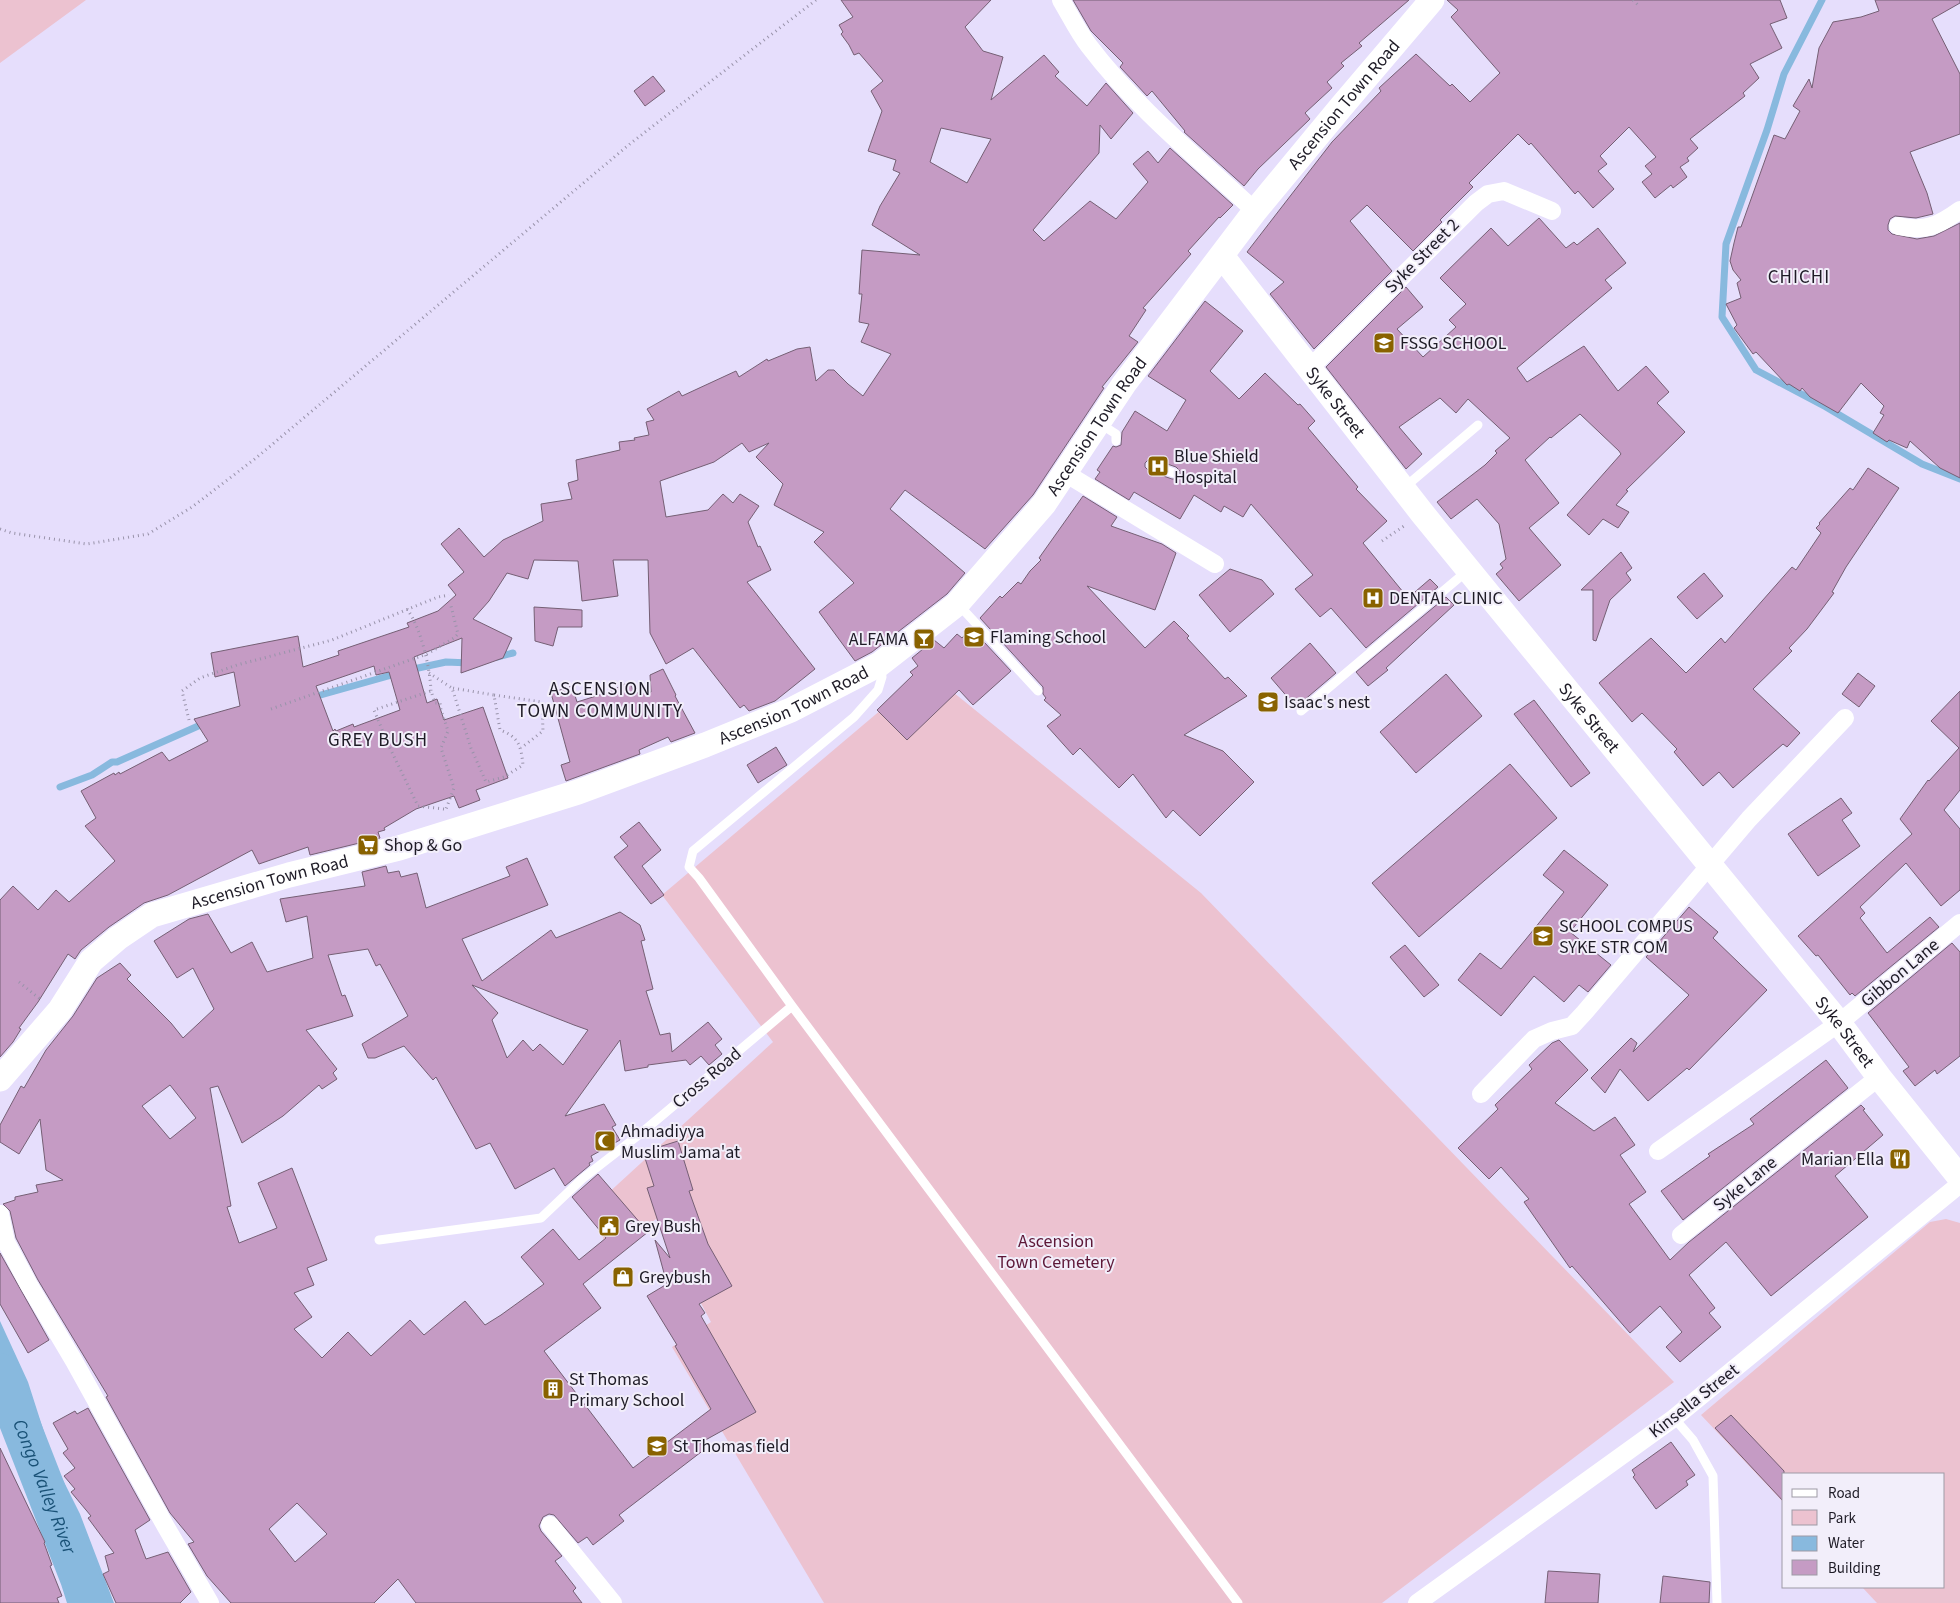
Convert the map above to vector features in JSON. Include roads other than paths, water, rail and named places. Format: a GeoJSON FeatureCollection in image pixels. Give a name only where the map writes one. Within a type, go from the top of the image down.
{"type":"FeatureCollection","features":[{"type":"Feature","properties":{"kind":"main road","name":"Ascension Town Road"},"geometry":{"type":"LineString","coordinates":[[0,1079],[60,1010],[91,961],[118,938],[152,915],[289,875],[399,848],[578,792],[705,745],[791,710],[880,664],[957,604],[1044,504],[1124,384],[1256,211],[1341,106],[1432,0]]}},
{"type":"Feature","properties":{"kind":"main road","name":"Syke Street"},"geometry":{"type":"LineString","coordinates":[[1222,256],[1403,489],[1839,1023],[1879,1077],[1960,1178]]}},
{"type":"Feature","properties":{"kind":"street"},"geometry":{"type":"LineString","coordinates":[[1061,0],[1087,44],[1119,83],[1173,137],[1256,211]]}},
{"type":"Feature","properties":{"kind":"street","name":"Syke Street 2"},"geometry":{"type":"LineString","coordinates":[[1310,368],[1476,203],[1488,194],[1504,191],[1552,210]]}},
{"type":"Feature","properties":{"kind":"street"},"geometry":{"type":"LineString","coordinates":[[1898,226],[1920,230],[1935,226],[1960,210]]}},
{"type":"Feature","properties":{"kind":"street"},"geometry":{"type":"LineString","coordinates":[[1064,473],[1215,564]]}},
{"type":"Feature","properties":{"kind":"street"},"geometry":{"type":"LineString","coordinates":[[1481,1094],[1534,1039],[1552,1030],[1572,1026],[1584,1014],[1749,819],[1845,718]]}},
{"type":"Feature","properties":{"kind":"street","name":"Gibbon Lane"},"geometry":{"type":"LineString","coordinates":[[1658,1151],[1839,1023],[1960,923]]}},
{"type":"Feature","properties":{"kind":"street","name":"Syke Lane"},"geometry":{"type":"LineString","coordinates":[[1682,1235],[1879,1077]]}},
{"type":"Feature","properties":{"kind":"street","name":"Kinsella Street"},"geometry":{"type":"LineString","coordinates":[[1417,1603],[1674,1418],[1960,1184]]}},
{"type":"Feature","properties":{"kind":"street"},"geometry":{"type":"LineString","coordinates":[[0,1214],[6,1242],[20,1268],[210,1603]]}},
{"type":"Feature","properties":{"kind":"street"},"geometry":{"type":"LineString","coordinates":[[550,1525],[613,1603]]}},
{"type":"Feature","properties":{"kind":"lane"},"geometry":{"type":"LineString","coordinates":[[1098,423],[1116,434],[1116,441]]}},
{"type":"Feature","properties":{"kind":"lane"},"geometry":{"type":"LineString","coordinates":[[1403,489],[1478,426]]}},
{"type":"Feature","properties":{"kind":"lane"},"geometry":{"type":"LineString","coordinates":[[1151,465],[1174,473]]}},
{"type":"Feature","properties":{"kind":"lane"},"geometry":{"type":"LineString","coordinates":[[1302,711],[1469,569]]}},
{"type":"Feature","properties":{"kind":"lane"},"geometry":{"type":"LineString","coordinates":[[957,604],[1038,691]]}},
{"type":"Feature","properties":{"kind":"lane"},"geometry":{"type":"LineString","coordinates":[[880,664],[882,677],[878,690],[854,717],[693,851],[689,867],[1238,1603]]}},
{"type":"Feature","properties":{"kind":"lane","name":"Cross Road"},"geometry":{"type":"LineString","coordinates":[[379,1240],[541,1218],[582,1178],[640,1134],[792,1006]]}},
{"type":"Feature","properties":{"kind":"lane"},"geometry":{"type":"LineString","coordinates":[[1674,1418],[1693,1440],[1713,1476],[1717,1603]]}},
{"type":"Feature","properties":{"kind":"water"},"geometry":{"type":"Polygon","coordinates":[[[0,1321],[28,1382],[53,1460],[80,1514],[114,1603],[84,1603],[59,1523],[0,1381],[0,1321]]]}},
{"type":"Feature","properties":{"kind":"waterway"},"geometry":{"type":"LineString","coordinates":[[1822,0],[1784,74],[1767,130],[1726,244],[1722,317],[1756,370],[1826,407],[1922,464],[1960,479]]}},
{"type":"Feature","properties":{"kind":"waterway"},"geometry":{"type":"LineString","coordinates":[[497,657],[513,653]]}},
{"type":"Feature","properties":{"kind":"waterway"},"geometry":{"type":"LineString","coordinates":[[409,670],[446,662],[470,663]]}},
{"type":"Feature","properties":{"kind":"waterway"},"geometry":{"type":"LineString","coordinates":[[310,698],[399,673]]}},
{"type":"Feature","properties":{"kind":"waterway"},"geometry":{"type":"LineString","coordinates":[[60,787],[92,775],[112,762],[117,762],[205,723]]}},
{"type":"Feature","properties":{"kind":"waterway","name":"Congo Valley River"},"geometry":{"type":"LineString","coordinates":[[0,1373],[88,1603]]}},
{"type":"Feature","properties":{"kind":"place","name":"FSSG SCHOOL"},"geometry":{"type":"Point","coordinates":[1384,343]}},
{"type":"Feature","properties":{"kind":"place","name":"Blue Shield Hospital"},"geometry":{"type":"Point","coordinates":[1158,466]}},
{"type":"Feature","properties":{"kind":"place","name":"DENTAL CLINIC"},"geometry":{"type":"Point","coordinates":[1373,598]}},
{"type":"Feature","properties":{"kind":"place","name":"Flaming School"},"geometry":{"type":"Point","coordinates":[974,637]}},
{"type":"Feature","properties":{"kind":"place","name":"ALFAMA"},"geometry":{"type":"Point","coordinates":[924,639]}},
{"type":"Feature","properties":{"kind":"place","name":"Isaac's nest"},"geometry":{"type":"Point","coordinates":[1268,702]}},
{"type":"Feature","properties":{"kind":"place","name":"Shop & Go"},"geometry":{"type":"Point","coordinates":[368,845]}},
{"type":"Feature","properties":{"kind":"place","name":"SCHOOL COMPUS SYKE STR COM"},"geometry":{"type":"Point","coordinates":[1543,936]}},
{"type":"Feature","properties":{"kind":"place","name":"Ahmadiyya Muslim Jama'at"},"geometry":{"type":"Point","coordinates":[605,1141]}},
{"type":"Feature","properties":{"kind":"place","name":"Marian Ella"},"geometry":{"type":"Point","coordinates":[1900,1159]}},
{"type":"Feature","properties":{"kind":"place","name":"Grey Bush"},"geometry":{"type":"Point","coordinates":[609,1226]}},
{"type":"Feature","properties":{"kind":"place","name":"Greybush"},"geometry":{"type":"Point","coordinates":[623,1277]}},
{"type":"Feature","properties":{"kind":"place","name":"St Thomas Primary School"},"geometry":{"type":"Point","coordinates":[553,1389]}},
{"type":"Feature","properties":{"kind":"place","name":"St Thomas field"},"geometry":{"type":"Point","coordinates":[657,1446]}},
{"type":"Feature","properties":{"kind":"district","name":"CHICHI"},"geometry":{"type":"Point","coordinates":[1799,277]}},
{"type":"Feature","properties":{"kind":"district","name":"ASCENSION TOWN COMMUNITY"},"geometry":{"type":"Point","coordinates":[600,700]}},
{"type":"Feature","properties":{"kind":"district","name":"GREY BUSH"},"geometry":{"type":"Point","coordinates":[378,740]}},
{"type":"Feature","properties":{"kind":"park label","name":"Ascension Town Cemetery"},"geometry":{"type":"Point","coordinates":[1056,1251]}}]}
